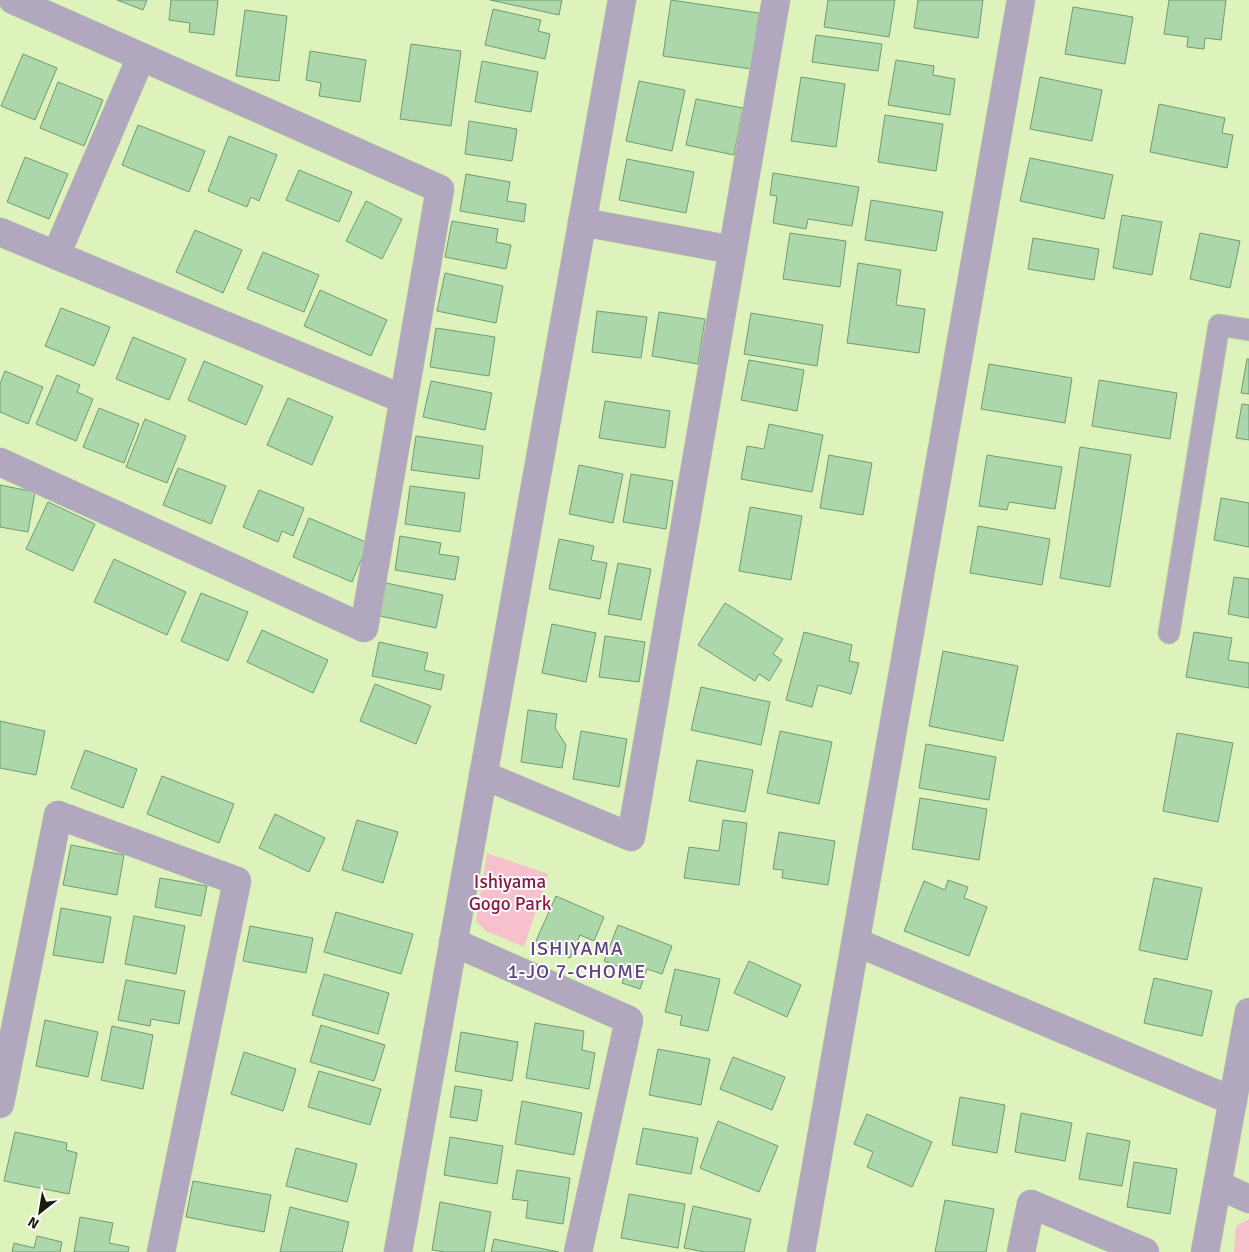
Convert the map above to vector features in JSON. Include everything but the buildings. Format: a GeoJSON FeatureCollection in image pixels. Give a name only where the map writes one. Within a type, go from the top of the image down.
{"type":"FeatureCollection","features":[{"type":"Feature","properties":{"kind":"street"},"geometry":{"type":"LineString","coordinates":[[0,462],[364,628],[440,190],[13,0]]}},
{"type":"Feature","properties":{"kind":"street"},"geometry":{"type":"LineString","coordinates":[[398,1252],[622,0]]}},
{"type":"Feature","properties":{"kind":"street"},"geometry":{"type":"LineString","coordinates":[[483,775],[631,837],[776,0]]}},
{"type":"Feature","properties":{"kind":"street"},"geometry":{"type":"LineString","coordinates":[[801,1252],[1021,0]]}},
{"type":"Feature","properties":{"kind":"street"},"geometry":{"type":"LineString","coordinates":[[56,255],[141,57]]}},
{"type":"Feature","properties":{"kind":"street"},"geometry":{"type":"LineString","coordinates":[[582,222],[733,250]]}},
{"type":"Feature","properties":{"kind":"street"},"geometry":{"type":"LineString","coordinates":[[0,232],[403,399]]}},
{"type":"Feature","properties":{"kind":"street"},"geometry":{"type":"LineString","coordinates":[[0,1104],[58,815],[238,882],[161,1252]]}},
{"type":"Feature","properties":{"kind":"street"},"geometry":{"type":"LineString","coordinates":[[453,942],[629,1020],[578,1252]]}},
{"type":"Feature","properties":{"kind":"street"},"geometry":{"type":"LineString","coordinates":[[856,942],[1233,1101]]}},
{"type":"Feature","properties":{"kind":"street"},"geometry":{"type":"LineString","coordinates":[[1205,1252],[1249,1012]]}},
{"type":"Feature","properties":{"kind":"street"},"geometry":{"type":"LineString","coordinates":[[1218,1185],[1249,1200]]}},
{"type":"Feature","properties":{"kind":"street"},"geometry":{"type":"LineString","coordinates":[[1021,1252],[1030,1204],[1145,1252]]}},
{"type":"Feature","properties":{"kind":"lane"},"geometry":{"type":"LineString","coordinates":[[1169,633],[1219,325],[1249,330]]}},
{"type":"Feature","properties":{"kind":"green space","name":"Ishiyama Gogo Park"},"geometry":{"type":"Polygon","coordinates":[[[487,853],[548,874],[524,947],[486,931],[476,921],[487,853]]]}},
{"type":"Feature","properties":{"kind":"green space"},"geometry":{"type":"Polygon","coordinates":[[[1249,1219],[1249,1252],[1234,1252],[1236,1226],[1249,1219]]]}},
{"type":"Feature","properties":{"kind":"district","name":"ISHIYAMA 1-JO 7-CHOME"},"geometry":{"type":"Point","coordinates":[577,960]}}]}
